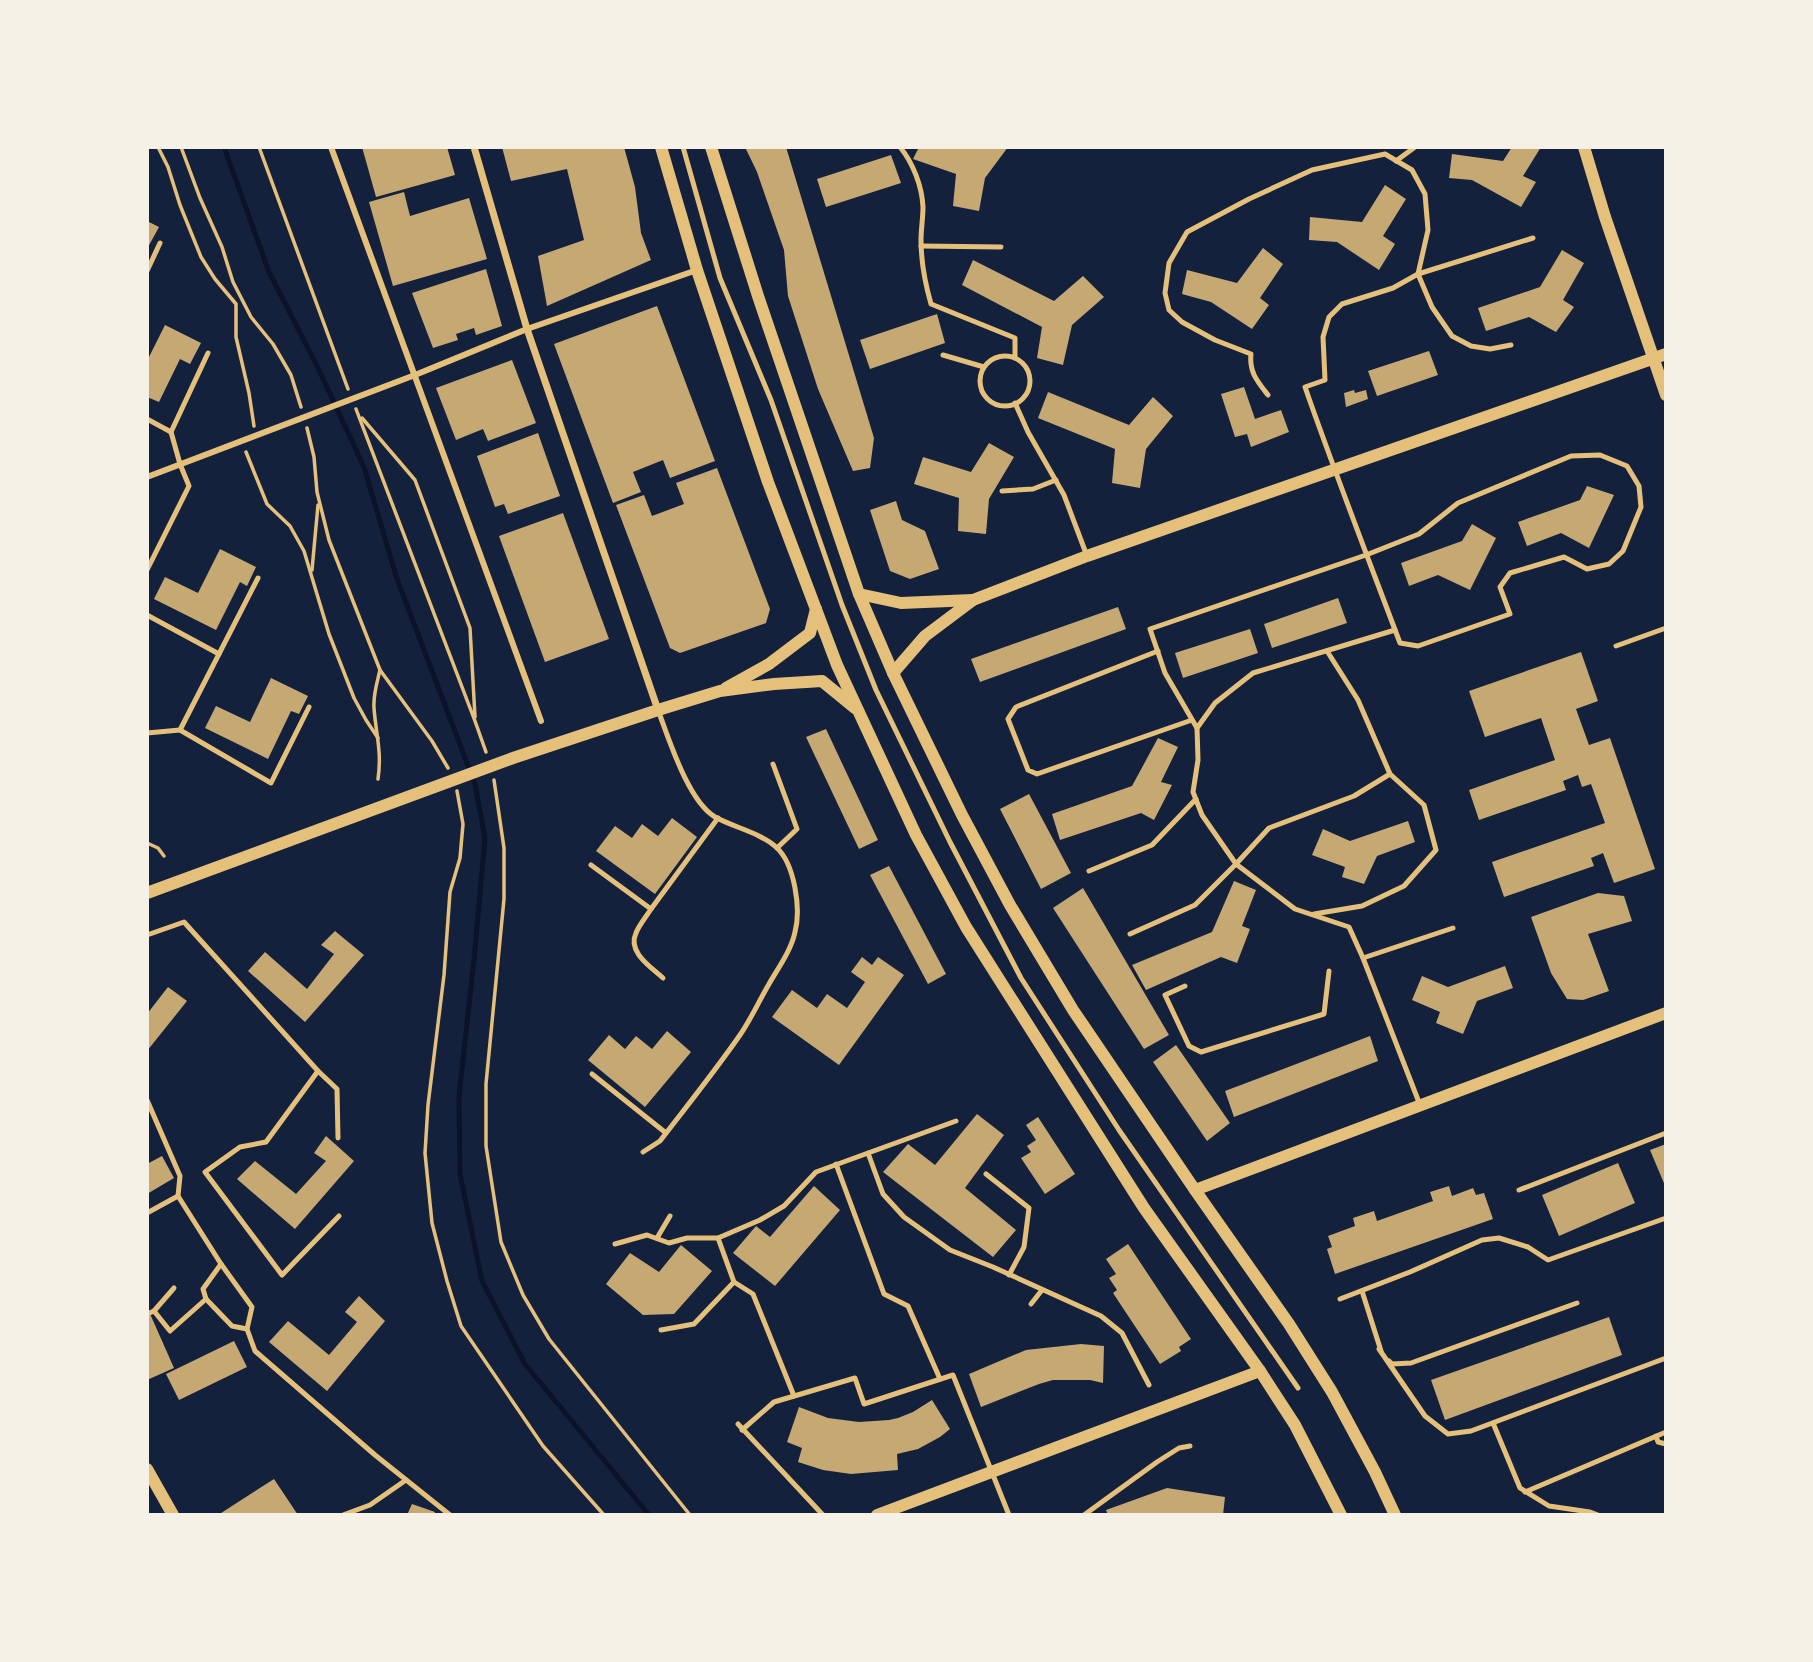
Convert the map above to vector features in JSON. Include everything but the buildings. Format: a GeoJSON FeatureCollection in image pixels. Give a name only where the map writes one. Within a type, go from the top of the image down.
{"type":"FeatureCollection","features":[{"type":"Feature","properties":{"kind":"street"},"geometry":{"type":"LineString","coordinates":[[331,147],[541,721]]}},
{"type":"Feature","properties":{"kind":"street"},"geometry":{"type":"LineString","coordinates":[[474,147],[527,329],[658,710]]}},
{"type":"Feature","properties":{"kind":"street"},"geometry":{"type":"LineString","coordinates":[[661,147],[698,270],[768,482],[837,665],[916,835],[966,927],[1144,1208],[1261,1371],[1295,1425],[1342,1515]]}},
{"type":"Feature","properties":{"kind":"street"},"geometry":{"type":"LineString","coordinates":[[712,147],[762,309],[859,594],[893,673],[962,815],[1017,917],[1073,1010],[1289,1324],[1332,1392],[1395,1515]]}},
{"type":"Feature","properties":{"kind":"street"},"geometry":{"type":"LineString","coordinates":[[1584,147],[1666,395]]}},
{"type":"Feature","properties":{"kind":"street"},"geometry":{"type":"LineString","coordinates":[[147,477],[527,329],[698,270]]}},
{"type":"Feature","properties":{"kind":"street"},"geometry":{"type":"LineString","coordinates":[[893,673],[925,636],[973,600],[1087,556],[1666,354]]}},
{"type":"Feature","properties":{"kind":"street"},"geometry":{"type":"LineString","coordinates":[[859,594],[901,603],[973,600]]}},
{"type":"Feature","properties":{"kind":"street"},"geometry":{"type":"LineString","coordinates":[[720,691],[769,664],[810,633],[816,609]]}},
{"type":"Feature","properties":{"kind":"street"},"geometry":{"type":"LineString","coordinates":[[147,893],[513,758],[720,691],[822,681],[857,709]]}},
{"type":"Feature","properties":{"kind":"street"},"geometry":{"type":"LineString","coordinates":[[1195,1190],[1666,1013]]}},
{"type":"Feature","properties":{"kind":"street"},"geometry":{"type":"LineString","coordinates":[[877,1515],[1261,1371]]}},
{"type":"Feature","properties":{"kind":"street"},"geometry":{"type":"LineString","coordinates":[[147,1469],[173,1515]]}},
{"type":"Feature","properties":{"kind":"lane"},"geometry":{"type":"LineString","coordinates":[[683,147],[720,278],[771,400],[842,606],[876,690],[950,842],[1021,978],[1119,1130],[1298,1388]]}},
{"type":"Feature","properties":{"kind":"lane"},"geometry":{"type":"LineString","coordinates":[[900,147],[909,157],[920,189],[923,206],[921,246],[924,280],[931,304],[1015,338],[1015,358]]}},
{"type":"Feature","properties":{"kind":"lane"},"geometry":{"type":"LineString","coordinates":[[1396,161],[1415,147]]}},
{"type":"Feature","properties":{"kind":"lane"},"geometry":{"type":"LineString","coordinates":[[1268,395],[1250,366],[1251,354],[1215,340],[1182,322],[1169,310],[1165,293],[1169,263],[1187,232],[1312,170],[1385,155],[1412,170],[1424,194],[1428,230],[1418,274],[1432,307],[1452,336],[1471,346],[1490,349],[1511,345]]}},
{"type":"Feature","properties":{"kind":"lane"},"geometry":{"type":"LineString","coordinates":[[1420,1105],[1349,927],[1295,909],[1236,864],[1202,815],[1194,792],[1198,760],[1197,728],[1165,673],[1150,629],[1366,555],[1419,534],[1458,503],[1571,456],[1600,455],[1627,466],[1639,486],[1641,507],[1623,551],[1609,564],[1587,569],[1564,557],[1510,573],[1500,587],[1510,614],[1418,646],[1400,643],[1366,555],[1334,471],[1305,387],[1325,380],[1323,337],[1329,317],[1342,304],[1393,288],[1418,274],[1533,238]]}},
{"type":"Feature","properties":{"kind":"lane"},"geometry":{"type":"LineString","coordinates":[[147,271],[160,243]]}},
{"type":"Feature","properties":{"kind":"lane"},"geometry":{"type":"LineString","coordinates":[[921,246],[1001,247]]}},
{"type":"Feature","properties":{"kind":"lane"},"geometry":{"type":"LineString","coordinates":[[147,570],[189,486],[171,432],[208,353]]}},
{"type":"Feature","properties":{"kind":"lane"},"geometry":{"type":"LineString","coordinates":[[943,355],[984,367]]}},
{"type":"Feature","properties":{"kind":"lane"},"geometry":{"type":"LineString","coordinates":[[996,357],[1015,358],[1026,368],[1029,375],[1027,392],[1015,403],[999,405],[992,402],[985,397],[979,382],[984,367],[996,357]]}},
{"type":"Feature","properties":{"kind":"lane"},"geometry":{"type":"LineString","coordinates":[[1015,403],[1028,432],[1064,495],[1087,556]]}},
{"type":"Feature","properties":{"kind":"lane"},"geometry":{"type":"LineString","coordinates":[[147,419],[171,432]]}},
{"type":"Feature","properties":{"kind":"lane"},"geometry":{"type":"LineString","coordinates":[[1002,491],[1033,489],[1056,480]]}},
{"type":"Feature","properties":{"kind":"lane"},"geometry":{"type":"LineString","coordinates":[[180,730],[258,578]]}},
{"type":"Feature","properties":{"kind":"lane"},"geometry":{"type":"LineString","coordinates":[[147,615],[219,654]]}},
{"type":"Feature","properties":{"kind":"lane"},"geometry":{"type":"LineString","coordinates":[[1616,646],[1666,628]]}},
{"type":"Feature","properties":{"kind":"lane"},"geometry":{"type":"LineString","coordinates":[[1197,728],[1215,703],[1253,673],[1395,630]]}},
{"type":"Feature","properties":{"kind":"lane"},"geometry":{"type":"LineString","coordinates":[[1158,651],[1016,707],[1008,719],[1028,770],[1037,774],[1192,720]]}},
{"type":"Feature","properties":{"kind":"lane"},"geometry":{"type":"LineString","coordinates":[[1312,915],[1362,906],[1404,886],[1436,850],[1424,805],[1390,774],[1358,699],[1327,651]]}},
{"type":"Feature","properties":{"kind":"lane"},"geometry":{"type":"LineString","coordinates":[[147,733],[180,730],[271,783],[309,707]]}},
{"type":"Feature","properties":{"kind":"lane"},"geometry":{"type":"LineString","coordinates":[[643,1152],[660,1141],[741,1033],[787,953],[795,934],[798,913],[796,891],[785,859],[777,848],[767,841],[713,816],[700,804],[690,787],[658,710]]}},
{"type":"Feature","properties":{"kind":"lane"},"geometry":{"type":"LineString","coordinates":[[773,764],[797,829],[777,848]]}},
{"type":"Feature","properties":{"kind":"lane"},"geometry":{"type":"LineString","coordinates":[[1130,934],[1195,905],[1269,828],[1354,796],[1390,774]]}},
{"type":"Feature","properties":{"kind":"lane"},"geometry":{"type":"LineString","coordinates":[[1089,872],[1152,845],[1196,799]]}},
{"type":"Feature","properties":{"kind":"lane"},"geometry":{"type":"LineString","coordinates":[[663,978],[639,957],[634,946],[634,935],[719,818]]}},
{"type":"Feature","properties":{"kind":"lane"},"geometry":{"type":"LineString","coordinates":[[591,866],[651,909]]}},
{"type":"Feature","properties":{"kind":"lane"},"geometry":{"type":"LineString","coordinates":[[147,935],[184,922],[337,1089],[338,1138]]}},
{"type":"Feature","properties":{"kind":"lane"},"geometry":{"type":"LineString","coordinates":[[1363,958],[1453,928]]}},
{"type":"Feature","properties":{"kind":"lane"},"geometry":{"type":"LineString","coordinates":[[1185,986],[1165,995],[1189,1046],[1201,1052],[1324,1014],[1328,971]]}},
{"type":"Feature","properties":{"kind":"lane"},"geometry":{"type":"LineString","coordinates":[[318,1071],[266,1142],[240,1147],[205,1172],[282,1275],[339,1216]]}},
{"type":"Feature","properties":{"kind":"lane"},"geometry":{"type":"LineString","coordinates":[[592,1074],[666,1133]]}},
{"type":"Feature","properties":{"kind":"lane"},"geometry":{"type":"LineString","coordinates":[[147,1100],[180,1177],[178,1196],[252,1307],[247,1329],[255,1351],[449,1515]]}},
{"type":"Feature","properties":{"kind":"lane"},"geometry":{"type":"LineString","coordinates":[[615,1244],[647,1235],[669,1243],[687,1238],[718,1238],[760,1220],[784,1206],[816,1172],[956,1121]]}},
{"type":"Feature","properties":{"kind":"lane"},"geometry":{"type":"LineString","coordinates":[[1519,1190],[1666,1133]]}},
{"type":"Feature","properties":{"kind":"lane"},"geometry":{"type":"LineString","coordinates":[[868,1153],[883,1194],[904,1217],[950,1250],[1101,1317],[1122,1333],[1149,1385]]}},
{"type":"Feature","properties":{"kind":"lane"},"geometry":{"type":"LineString","coordinates":[[836,1164],[884,1294],[908,1306],[940,1379]]}},
{"type":"Feature","properties":{"kind":"lane"},"geometry":{"type":"LineString","coordinates":[[986,1174],[1029,1208],[1024,1247],[1009,1275]]}},
{"type":"Feature","properties":{"kind":"lane"},"geometry":{"type":"LineString","coordinates":[[147,1213],[178,1196]]}},
{"type":"Feature","properties":{"kind":"lane"},"geometry":{"type":"LineString","coordinates":[[657,1238],[670,1216]]}},
{"type":"Feature","properties":{"kind":"lane"},"geometry":{"type":"LineString","coordinates":[[1340,1300],[1482,1240],[1499,1238],[1528,1247],[1548,1260],[1666,1218]]}},
{"type":"Feature","properties":{"kind":"lane"},"geometry":{"type":"LineString","coordinates":[[718,1238],[734,1282],[753,1294],[794,1396]]}},
{"type":"Feature","properties":{"kind":"lane"},"geometry":{"type":"LineString","coordinates":[[221,1264],[203,1289],[206,1299],[232,1326],[247,1329]]}},
{"type":"Feature","properties":{"kind":"lane"},"geometry":{"type":"LineString","coordinates":[[661,1329],[694,1324],[734,1282]]}},
{"type":"Feature","properties":{"kind":"lane"},"geometry":{"type":"LineString","coordinates":[[147,1314],[154,1311],[174,1288]]}},
{"type":"Feature","properties":{"kind":"lane"},"geometry":{"type":"LineString","coordinates":[[1031,1304],[1041,1290]]}},
{"type":"Feature","properties":{"kind":"lane"},"geometry":{"type":"LineString","coordinates":[[1362,1291],[1379,1349],[1425,1416],[1448,1434],[1471,1431],[1666,1358]]}},
{"type":"Feature","properties":{"kind":"lane"},"geometry":{"type":"LineString","coordinates":[[154,1311],[170,1331],[206,1299]]}},
{"type":"Feature","properties":{"kind":"lane"},"geometry":{"type":"LineString","coordinates":[[1379,1349],[1392,1364],[1411,1363],[1577,1303]]}},
{"type":"Feature","properties":{"kind":"lane"},"geometry":{"type":"LineString","coordinates":[[823,1515],[740,1427],[774,1402],[855,1378],[863,1404],[953,1375],[1009,1515]]}},
{"type":"Feature","properties":{"kind":"lane"},"geometry":{"type":"LineString","coordinates":[[1493,1423],[1520,1488],[1549,1506],[1598,1515]]}},
{"type":"Feature","properties":{"kind":"lane"},"geometry":{"type":"LineString","coordinates":[[1525,1492],[1666,1432]]}},
{"type":"Feature","properties":{"kind":"lane"},"geometry":{"type":"LineString","coordinates":[[1656,1436],[1658,1442],[1666,1444]]}},
{"type":"Feature","properties":{"kind":"lane"},"geometry":{"type":"LineString","coordinates":[[1084,1515],[1157,1462],[1179,1448],[1190,1446]]}},
{"type":"Feature","properties":{"kind":"lane"},"geometry":{"type":"LineString","coordinates":[[343,1515],[370,1505],[406,1480]]}},
{"type":"Feature","properties":{"kind":"lane"},"geometry":{"type":"LineString","coordinates":[[366,1515],[370,1505]]}},
{"type":"Feature","properties":{"kind":"path"},"geometry":{"type":"LineString","coordinates":[[158,147],[201,257],[236,304],[236,337],[249,393],[255,435]]}},
{"type":"Feature","properties":{"kind":"path"},"geometry":{"type":"LineString","coordinates":[[181,147],[222,247],[233,282],[250,317],[273,344],[291,375],[303,412]]}},
{"type":"Feature","properties":{"kind":"path"},"geometry":{"type":"LineString","coordinates":[[259,147],[349,391]]}},
{"type":"Feature","properties":{"kind":"path"},"geometry":{"type":"LineString","coordinates":[[236,304],[242,301]]}},
{"type":"Feature","properties":{"kind":"path"},"geometry":{"type":"LineString","coordinates":[[354,404],[489,761]]}},
{"type":"Feature","properties":{"kind":"path"},"geometry":{"type":"LineString","coordinates":[[358,414],[415,480],[470,628],[475,721]]}},
{"type":"Feature","properties":{"kind":"path"},"geometry":{"type":"LineString","coordinates":[[305,423],[314,457],[318,499],[328,541],[380,670],[432,741],[450,773]]}},
{"type":"Feature","properties":{"kind":"path"},"geometry":{"type":"LineString","coordinates":[[242,440],[267,503],[296,534],[329,634],[354,698],[378,738]]}},
{"type":"Feature","properties":{"kind":"path"},"geometry":{"type":"LineString","coordinates":[[311,573],[318,499]]}},
{"type":"Feature","properties":{"kind":"path"},"geometry":{"type":"LineString","coordinates":[[377,779],[381,760],[374,695],[380,670]]}},
{"type":"Feature","properties":{"kind":"path"},"geometry":{"type":"LineString","coordinates":[[492,771],[504,848],[504,900],[486,1084],[486,1146],[501,1242],[523,1295],[549,1339],[690,1515]]}},
{"type":"Feature","properties":{"kind":"path"},"geometry":{"type":"LineString","coordinates":[[455,785],[463,824],[460,858],[450,892],[425,1153],[432,1223],[461,1326],[543,1446],[604,1515]]}},
{"type":"Feature","properties":{"kind":"path"},"geometry":{"type":"LineString","coordinates":[[147,843],[158,848],[164,856]]}},
{"type":"Feature","properties":{"kind":"waterway"},"geometry":{"type":"LineString","coordinates":[[224,147],[269,272],[364,467],[397,579],[475,784],[485,838],[459,1096],[460,1174],[482,1281],[525,1364],[649,1515]]}}]}
